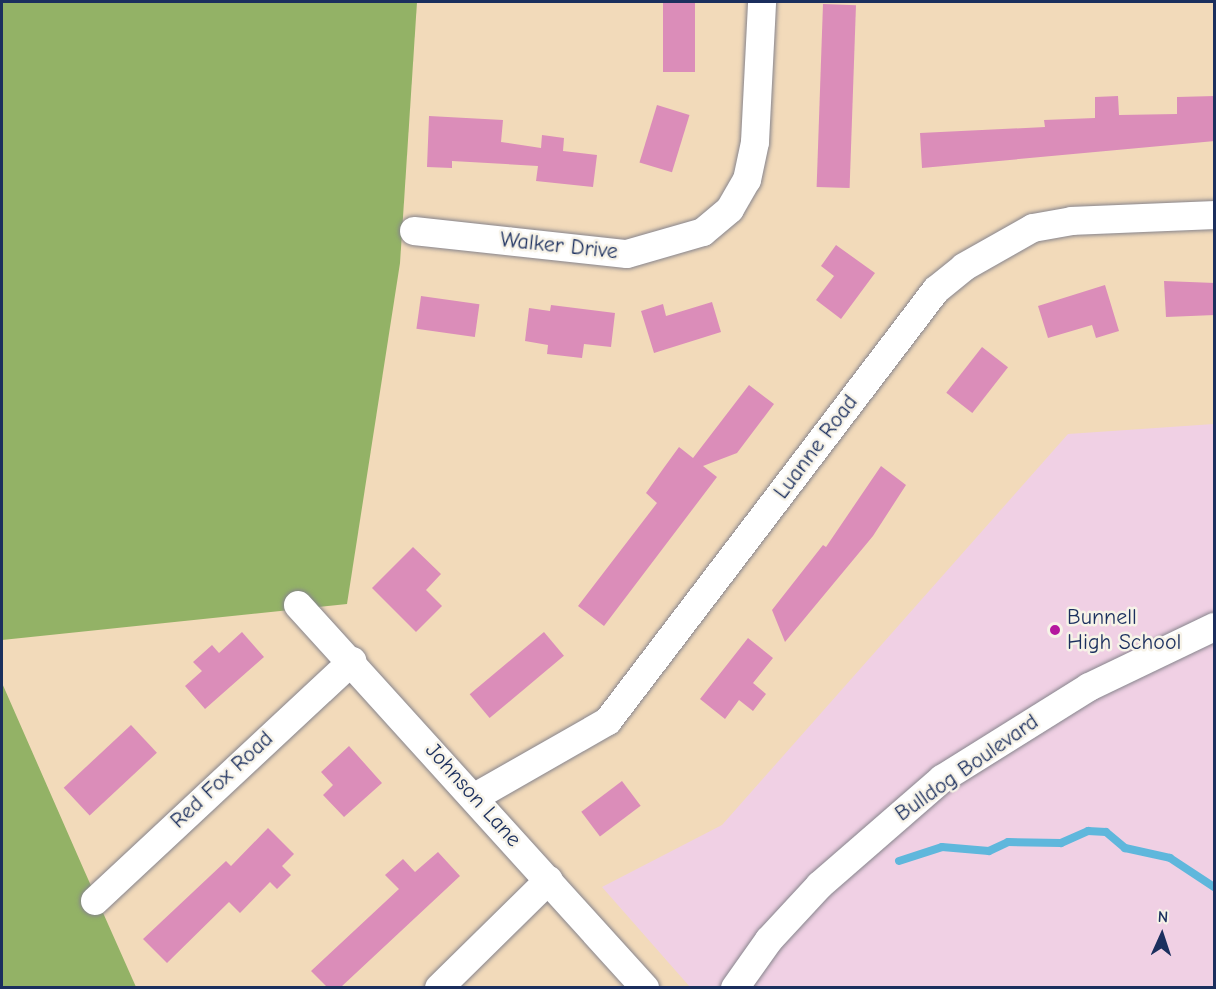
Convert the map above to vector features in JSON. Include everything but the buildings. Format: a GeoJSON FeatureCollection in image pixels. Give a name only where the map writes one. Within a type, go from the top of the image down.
{"type":"FeatureCollection","features":[{"type":"Feature","properties":{"kind":"street","name":"Walker Drive"},"geometry":{"type":"LineString","coordinates":[[414,231],[627,254],[703,232],[730,209],[747,180],[755,142],[762,2]]}},
{"type":"Feature","properties":{"kind":"street","name":"Luanne Road"},"geometry":{"type":"LineString","coordinates":[[475,797],[608,721],[936,290],[964,267],[1033,228],[1072,221],[1215,215]]}},
{"type":"Feature","properties":{"kind":"street","name":"Johnson Lane"},"geometry":{"type":"LineString","coordinates":[[298,605],[352,661],[645,987]]}},
{"type":"Feature","properties":{"kind":"street","name":"Bulldog Boulevard"},"geometry":{"type":"LineString","coordinates":[[735,987],[820,885],[942,779],[1089,687],[1215,627]]}},
{"type":"Feature","properties":{"kind":"street","name":"Red Fox Road"},"geometry":{"type":"LineString","coordinates":[[94,901],[352,661]]}},
{"type":"Feature","properties":{"kind":"street"},"geometry":{"type":"LineString","coordinates":[[439,987],[549,880]]}},
{"type":"Feature","properties":{"kind":"shaded area","name":"Bunnell High School"},"geometry":{"type":"Polygon","coordinates":[[[1214,424],[1214,987],[690,987],[602,887],[722,825],[1068,434],[1214,424]]]}},
{"type":"Feature","properties":{"kind":"green space"},"geometry":{"type":"Polygon","coordinates":[[[2,2],[417,2],[400,263],[347,604],[2,640],[2,2]]]}},
{"type":"Feature","properties":{"kind":"green space"},"geometry":{"type":"Polygon","coordinates":[[[2,683],[84,870],[136,987],[2,987],[2,683]]]}},
{"type":"Feature","properties":{"kind":"waterway"},"geometry":{"type":"LineString","coordinates":[[899,861],[942,847],[989,851],[1008,842],[1061,843],[1088,831],[1106,832],[1125,848],[1170,858],[1214,887]]}},
{"type":"Feature","properties":{"kind":"place","name":"Bunnell High School"},"geometry":{"type":"Point","coordinates":[1055,630]}}]}
